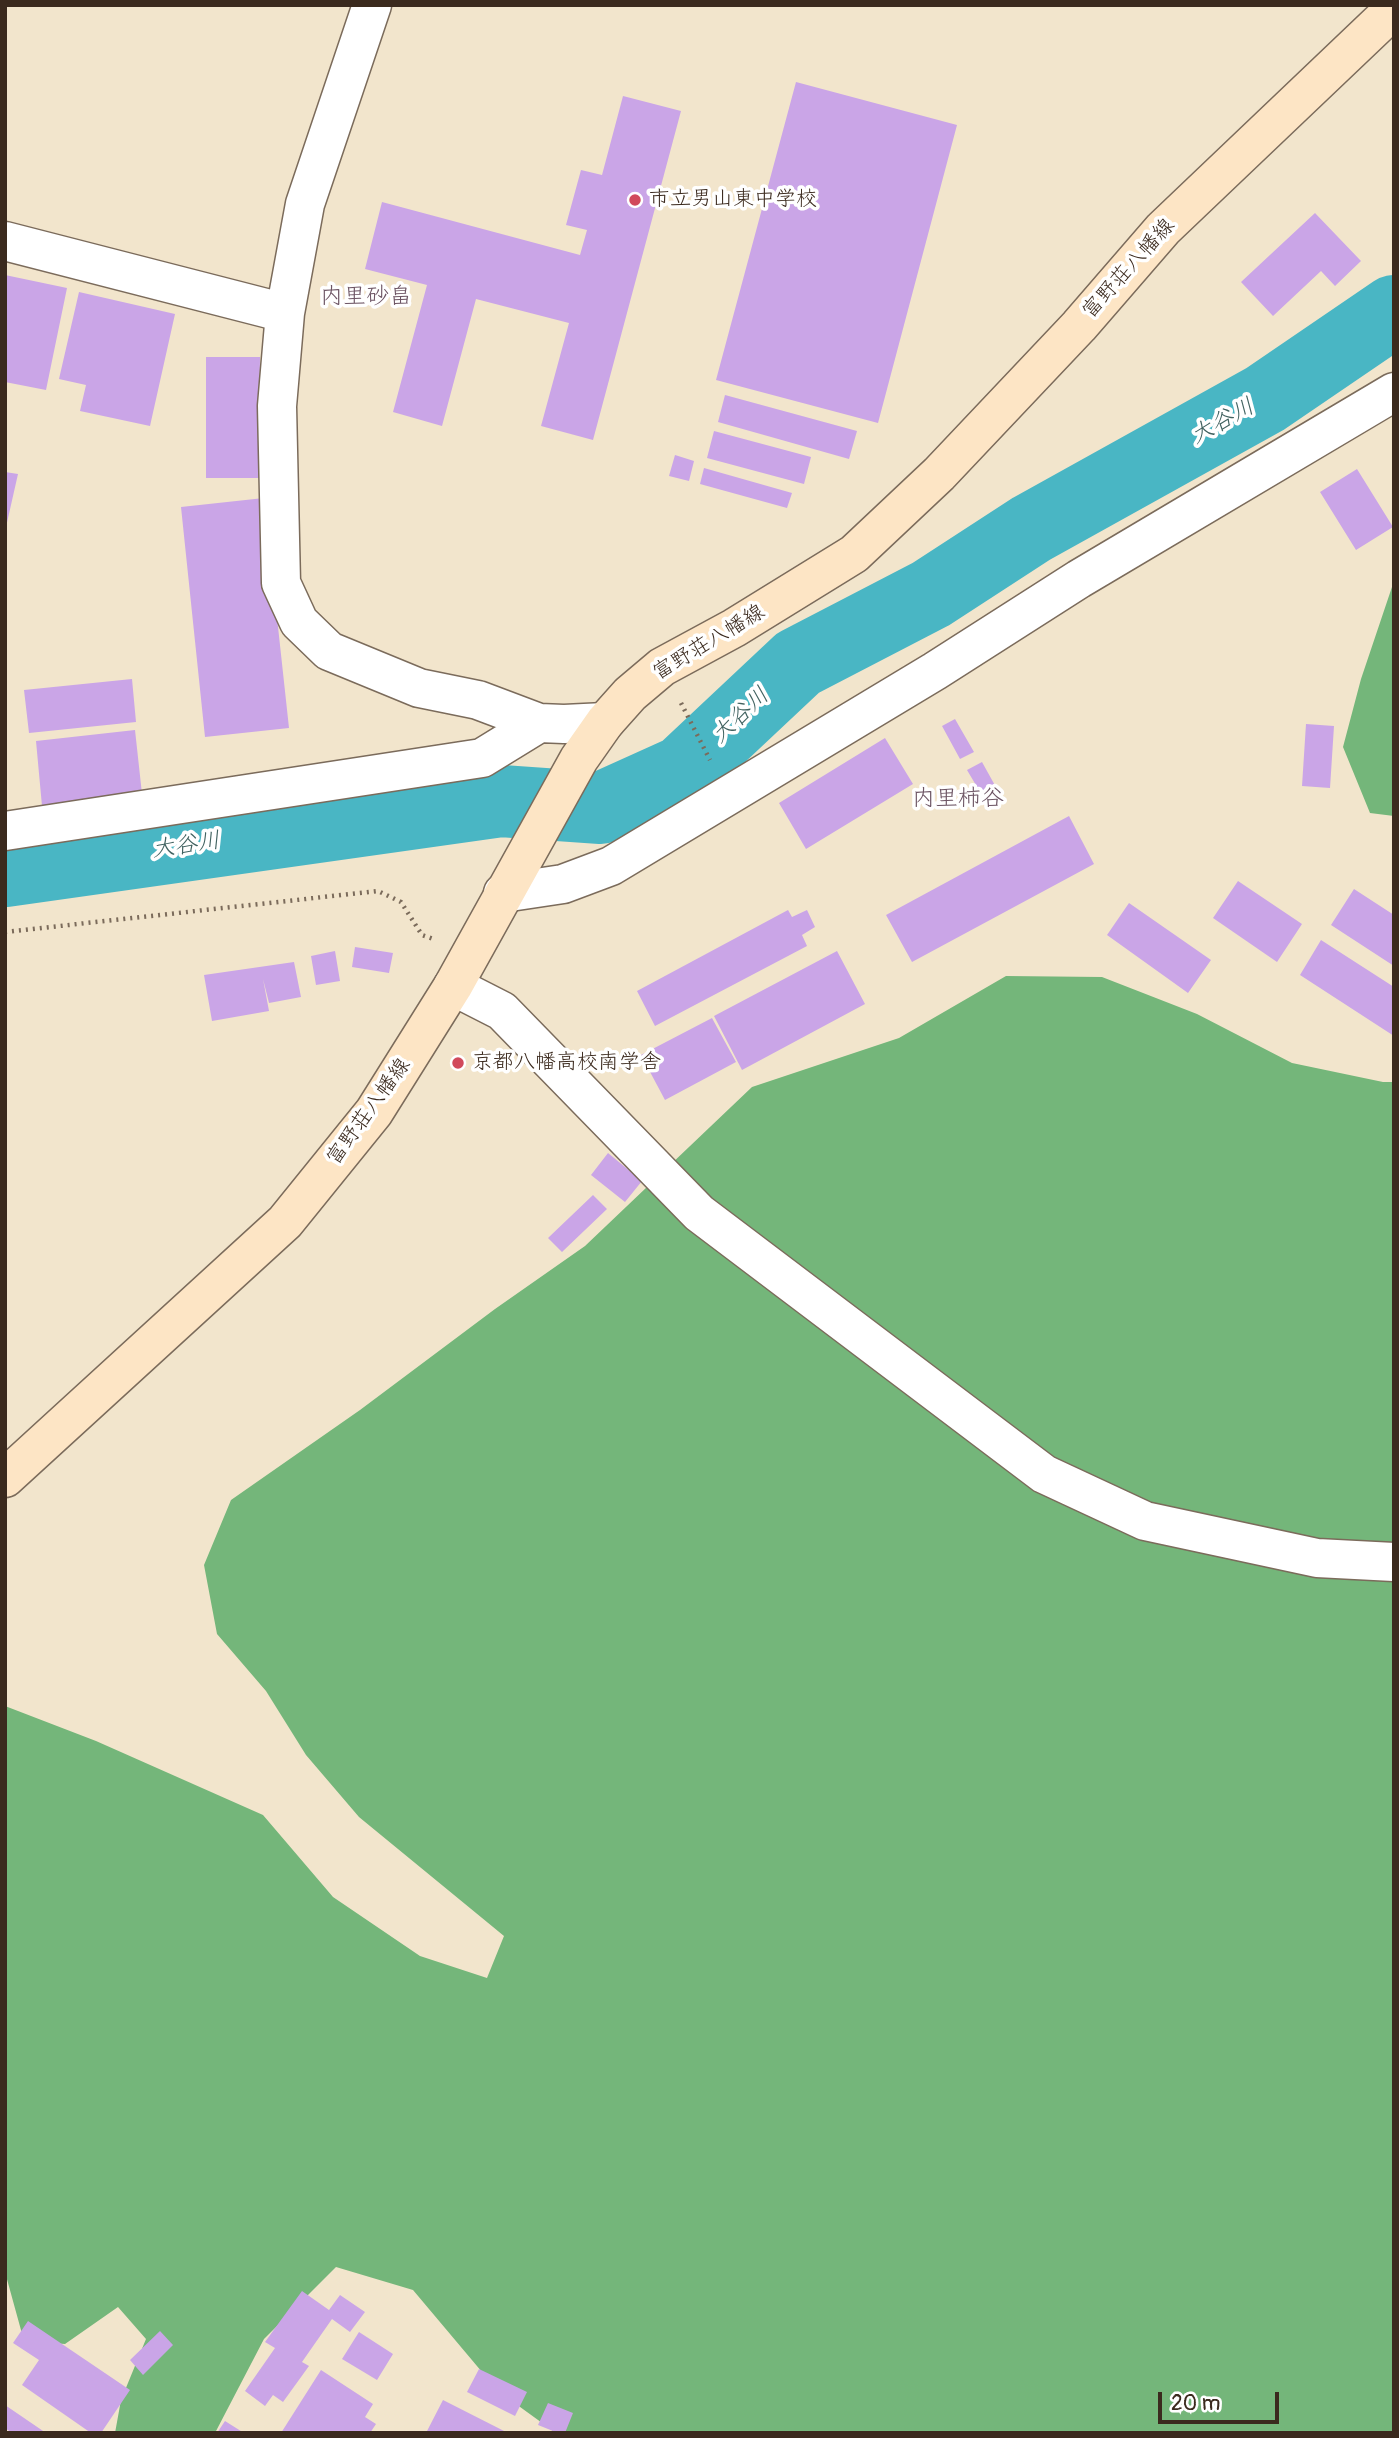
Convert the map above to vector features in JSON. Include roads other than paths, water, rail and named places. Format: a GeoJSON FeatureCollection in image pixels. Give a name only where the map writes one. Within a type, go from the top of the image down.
{"type":"FeatureCollection","features":[{"type":"Feature","properties":{"kind":"main road","name":"富野荘八幡線"},"geometry":{"type":"LineString","coordinates":[[5,1478],[285,1223],[374,1112],[462,970],[528,846],[579,759],[605,722],[630,694],[662,667],[734,628],[855,554],[958,454],[1079,326],[1163,229],[1394,9]]}},
{"type":"Feature","properties":{"kind":"street"},"geometry":{"type":"LineString","coordinates":[[372,5],[305,204],[285,313],[277,406],[281,583],[299,621],[329,651],[419,688],[478,700],[539,723],[605,722]]}},
{"type":"Feature","properties":{"kind":"street"},"geometry":{"type":"LineString","coordinates":[[5,242],[285,313]]}},
{"type":"Feature","properties":{"kind":"street"},"geometry":{"type":"LineString","coordinates":[[503,893],[563,884],[611,866],[935,671],[1090,572],[1394,392]]}},
{"type":"Feature","properties":{"kind":"street"},"geometry":{"type":"LineString","coordinates":[[5,831],[482,758],[539,723]]}},
{"type":"Feature","properties":{"kind":"street"},"geometry":{"type":"LineString","coordinates":[[462,970],[699,1213],[1044,1474],[1145,1521],[1317,1558],[1394,1562]]}},
{"type":"Feature","properties":{"kind":"waterway","name":"大谷川"},"geometry":{"type":"LineString","coordinates":[[5,871],[501,801],[601,808],[683,771],[798,663],[931,594],[1031,529],[1265,399],[1394,311]]}},
{"type":"Feature","properties":{"kind":"place","name":"市立男山東中学校"},"geometry":{"type":"Point","coordinates":[635,200]}},
{"type":"Feature","properties":{"kind":"place","name":"京都八幡高校南学舎"},"geometry":{"type":"Point","coordinates":[458,1063]}},
{"type":"Feature","properties":{"kind":"district","name":"内里砂畠"},"geometry":{"type":"Point","coordinates":[366,297]}},
{"type":"Feature","properties":{"kind":"district","name":"内里柿谷"},"geometry":{"type":"Point","coordinates":[958,799]}}]}
